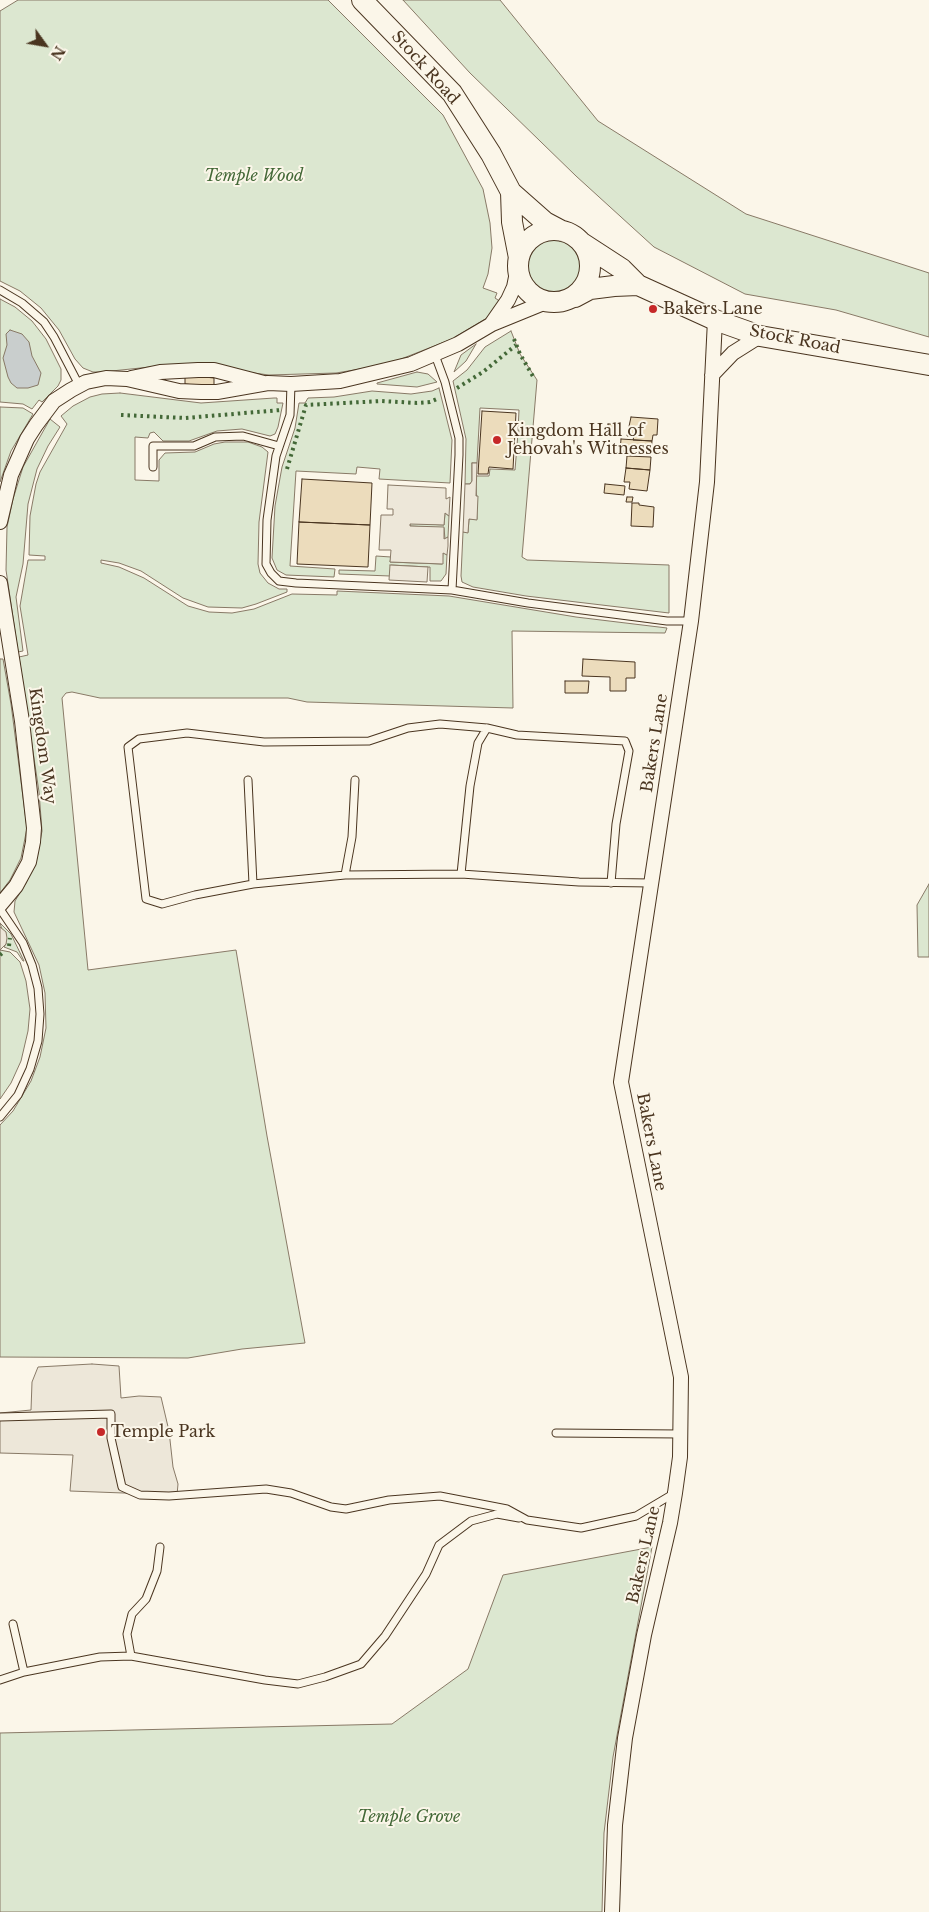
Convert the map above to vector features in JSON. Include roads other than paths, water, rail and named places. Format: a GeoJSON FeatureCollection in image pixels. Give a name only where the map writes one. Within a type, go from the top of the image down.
{"type":"FeatureCollection","features":[{"type":"Feature","properties":{"kind":"main road","name":"Stock Road"},"geometry":{"type":"LineString","coordinates":[[362,0],[452,93],[481,137],[511,192],[545,222],[562,231]]}},
{"type":"Feature","properties":{"kind":"main road","name":"Stock Road"},"geometry":{"type":"LineString","coordinates":[[511,192],[512,222],[519,263]]}},
{"type":"Feature","properties":{"kind":"main road"},"geometry":{"type":"LineString","coordinates":[[553,230],[562,231],[571,234],[582,243],[589,256],[590,275],[581,291],[573,297],[565,301],[546,302],[529,293],[520,277],[519,263],[528,242],[535,236],[553,230]]}},
{"type":"Feature","properties":{"kind":"main road","name":"Stock Road"},"geometry":{"type":"LineString","coordinates":[[582,243],[622,269],[638,285],[715,320],[760,336],[929,365]]}},
{"type":"Feature","properties":{"kind":"main road","name":"Stock Road"},"geometry":{"type":"LineString","coordinates":[[573,297],[590,290],[638,285]]}},
{"type":"Feature","properties":{"kind":"street"},"geometry":{"type":"LineString","coordinates":[[492,324],[514,287],[519,263]]}},
{"type":"Feature","properties":{"kind":"street"},"geometry":{"type":"LineString","coordinates":[[0,522],[11,475],[27,439],[50,405],[79,385],[106,378],[128,379],[179,391],[201,392],[268,384],[340,381],[364,377],[435,355],[492,324],[546,302]]}},
{"type":"Feature","properties":{"kind":"street","name":"Bakers Lane"},"geometry":{"type":"LineString","coordinates":[[612,1912],[615,1825],[625,1738],[644,1635],[670,1523],[675,1493],[680,1457],[681,1377],[621,1082],[691,621],[707,482],[715,320]]}},
{"type":"Feature","properties":{"kind":"street"},"geometry":{"type":"LineString","coordinates":[[712,375],[733,352],[760,336]]}},
{"type":"Feature","properties":{"kind":"street"},"geometry":{"type":"LineString","coordinates":[[128,379],[160,372],[214,370],[268,384]]}},
{"type":"Feature","properties":{"kind":"street","name":"Kingdom Way"},"geometry":{"type":"LineString","coordinates":[[0,583],[24,739],[34,828],[29,862],[16,886],[0,907]]}},
{"type":"Feature","properties":{"kind":"lane"},"geometry":{"type":"LineString","coordinates":[[0,290],[22,303],[44,322],[79,385]]}},
{"type":"Feature","properties":{"kind":"lane"},"geometry":{"type":"LineString","coordinates":[[435,355],[445,382],[459,438],[452,590]]}},
{"type":"Feature","properties":{"kind":"lane"},"geometry":{"type":"LineString","coordinates":[[291,384],[290,415],[278,446],[269,497],[265,554],[267,568],[274,577],[285,582],[452,590],[668,621],[691,621]]}},
{"type":"Feature","properties":{"kind":"lane"},"geometry":{"type":"LineString","coordinates":[[153,467],[154,446],[194,446],[215,437],[243,436],[278,446]]}},
{"type":"Feature","properties":{"kind":"lane"},"geometry":{"type":"LineString","coordinates":[[610,883],[616,824],[629,751],[625,741],[517,736],[487,728],[440,724],[408,728],[369,741],[264,742],[187,733],[139,738],[128,747],[146,899],[162,904],[253,884],[345,875],[462,874],[610,883],[651,883]]}},
{"type":"Feature","properties":{"kind":"lane"},"geometry":{"type":"LineString","coordinates":[[462,874],[471,779],[478,743],[487,728]]}},
{"type":"Feature","properties":{"kind":"lane"},"geometry":{"type":"LineString","coordinates":[[248,780],[253,884]]}},
{"type":"Feature","properties":{"kind":"lane"},"geometry":{"type":"LineString","coordinates":[[345,875],[352,837],[356,780]]}},
{"type":"Feature","properties":{"kind":"lane"},"geometry":{"type":"LineString","coordinates":[[0,907],[23,944],[32,965],[38,988],[40,1014],[38,1041],[30,1069],[18,1095],[0,1117]]}},
{"type":"Feature","properties":{"kind":"lane"},"geometry":{"type":"LineString","coordinates":[[0,1417],[111,1414],[112,1438],[122,1487],[140,1495],[169,1496],[266,1489],[291,1493],[331,1507],[346,1509],[389,1500],[440,1496],[507,1509],[527,1520]]}},
{"type":"Feature","properties":{"kind":"lane"},"geometry":{"type":"LineString","coordinates":[[556,1433],[680,1434]]}},
{"type":"Feature","properties":{"kind":"lane"},"geometry":{"type":"LineString","coordinates":[[0,1680],[24,1672],[100,1657],[131,1656],[265,1680],[298,1684],[324,1677],[361,1664],[385,1636],[426,1574],[439,1544],[471,1520],[497,1514],[581,1528],[636,1516],[675,1493]]}},
{"type":"Feature","properties":{"kind":"lane"},"geometry":{"type":"LineString","coordinates":[[131,1656],[127,1634],[132,1614],[146,1599],[157,1571],[160,1547]]}},
{"type":"Feature","properties":{"kind":"lane"},"geometry":{"type":"LineString","coordinates":[[13,1624],[24,1672]]}},
{"type":"Feature","properties":{"kind":"place","name":"Bakers Lane"},"geometry":{"type":"Point","coordinates":[653,309]}},
{"type":"Feature","properties":{"kind":"place","name":"Kingdom Hall of Jehovah's Witnesses"},"geometry":{"type":"Point","coordinates":[497,440]}},
{"type":"Feature","properties":{"kind":"place","name":"Temple Park"},"geometry":{"type":"Point","coordinates":[101,1432]}},
{"type":"Feature","properties":{"kind":"park label","name":"Temple Wood"},"geometry":{"type":"Point","coordinates":[254,176]}},
{"type":"Feature","properties":{"kind":"park label","name":"Temple Grove"},"geometry":{"type":"Point","coordinates":[409,1817]}}]}
